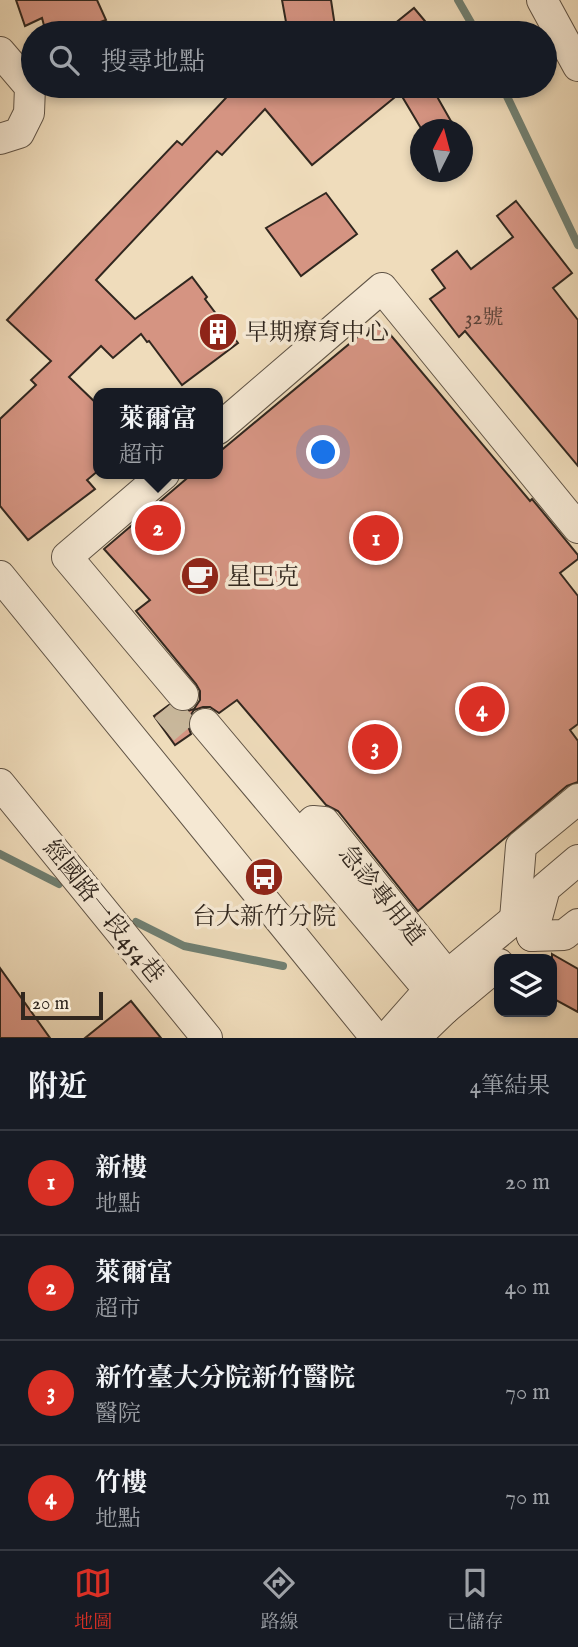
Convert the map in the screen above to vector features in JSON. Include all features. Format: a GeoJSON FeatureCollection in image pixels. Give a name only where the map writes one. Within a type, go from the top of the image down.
{"type":"FeatureCollection","features":[{"type":"Feature","properties":{"kind":"street"},"geometry":{"type":"LineString","coordinates":[[542,0],[553,21]]}},
{"type":"Feature","properties":{"kind":"street"},"geometry":{"type":"LineString","coordinates":[[557,28],[578,66]]}},
{"type":"Feature","properties":{"kind":"street"},"geometry":{"type":"LineString","coordinates":[[0,52],[21,76]]}},
{"type":"Feature","properties":{"kind":"street"},"geometry":{"type":"LineString","coordinates":[[0,139],[19,133],[29,113],[30,98]]}},
{"type":"Feature","properties":{"kind":"street"},"geometry":{"type":"LineString","coordinates":[[223,425],[382,288],[578,528]]}},
{"type":"Feature","properties":{"kind":"street"},"geometry":{"type":"LineString","coordinates":[[158,479],[67,557],[143,649],[174,701]]}},
{"type":"Feature","properties":{"kind":"street"},"geometry":{"type":"LineString","coordinates":[[0,576],[376,1038]]}},
{"type":"Feature","properties":{"kind":"street"},"geometry":{"type":"LineString","coordinates":[[197,730],[241,766],[303,840],[446,992]]}},
{"type":"Feature","properties":{"kind":"street","name":"經國路一段454巷"},"geometry":{"type":"LineString","coordinates":[[0,784],[207,1038]]}},
{"type":"Feature","properties":{"kind":"street"},"geometry":{"type":"LineString","coordinates":[[531,931],[521,846],[578,799]]}},
{"type":"Feature","properties":{"kind":"street"},"geometry":{"type":"LineString","coordinates":[[510,954],[531,931],[545,888],[578,860]]}},
{"type":"Feature","properties":{"kind":"street"},"geometry":{"type":"LineString","coordinates":[[390,1038],[390,1034],[531,931],[578,911]]}},
{"type":"Feature","properties":{"kind":"street"},"geometry":{"type":"LineString","coordinates":[[531,931],[564,935],[578,924]]}},
{"type":"Feature","properties":{"kind":"street"},"geometry":{"type":"LineString","coordinates":[[415,1038],[446,992],[494,967]]}},
{"type":"Feature","properties":{"kind":"building"},"geometry":{"type":"Polygon","coordinates":[[[16,0],[97,0],[106,20],[43,21],[42,18],[23,21],[16,0]]]}},
{"type":"Feature","properties":{"kind":"building"},"geometry":{"type":"Polygon","coordinates":[[[282,0],[331,0],[334,21],[286,21],[282,0]]]}},
{"type":"Feature","properties":{"kind":"building"},"geometry":{"type":"Polygon","coordinates":[[[414,8],[425,21],[398,21],[414,8]]]}},
{"type":"Feature","properties":{"kind":"building"},"geometry":{"type":"Polygon","coordinates":[[[226,98],[394,98],[312,165],[265,109],[222,155],[217,151],[96,280],[135,319],[192,277],[238,343],[182,385],[141,334],[113,358],[101,346],[69,377],[93,400],[93,475],[87,480],[95,489],[28,540],[0,506],[0,419],[36,385],[31,380],[51,361],[7,320],[177,141],[182,145],[226,98]]]}},
{"type":"Feature","properties":{"kind":"building"},"geometry":{"type":"Polygon","coordinates":[[[403,98],[438,98],[450,119],[415,119],[403,98]]]}},
{"type":"Feature","properties":{"kind":"building"},"geometry":{"type":"Polygon","coordinates":[[[326,193],[357,234],[301,276],[266,228],[326,193]]]}},
{"type":"Feature","properties":{"kind":"building"},"geometry":{"type":"Polygon","coordinates":[[[516,201],[572,273],[553,288],[578,320],[578,466],[465,331],[459,337],[430,299],[445,288],[432,270],[457,251],[471,269],[513,237],[497,216],[516,201]]]}},
{"type":"Feature","properties":{"kind":"building"},"geometry":{"type":"Polygon","coordinates":[[[378,320],[578,555],[578,559],[560,573],[578,596],[578,724],[570,730],[578,741],[578,782],[567,786],[418,911],[338,811],[326,805],[237,700],[219,713],[210,707],[194,710],[188,719],[191,734],[175,745],[154,716],[169,705],[178,712],[194,709],[200,700],[200,691],[136,611],[150,600],[104,549],[186,479],[223,479],[223,449],[378,320]]]}},
{"type":"Feature","properties":{"kind":"building"},"geometry":{"type":"Polygon","coordinates":[[[557,957],[578,969],[578,1012],[557,1001],[557,957]]]}},
{"type":"Feature","properties":{"kind":"building"},"geometry":{"type":"Polygon","coordinates":[[[0,968],[50,1038],[0,1038],[0,968]]]}},
{"type":"Feature","properties":{"kind":"building"},"geometry":{"type":"Polygon","coordinates":[[[131,1001],[161,1038],[85,1038],[131,1001]]]}},
{"type":"Feature","properties":{"kind":"waterway"},"geometry":{"type":"LineString","coordinates":[[458,0],[470,21]]}},
{"type":"Feature","properties":{"kind":"waterway"},"geometry":{"type":"LineString","coordinates":[[508,98],[578,245]]}},
{"type":"Feature","properties":{"kind":"waterway"},"geometry":{"type":"LineString","coordinates":[[0,854],[59,884]]}},
{"type":"Feature","properties":{"kind":"waterway"},"geometry":{"type":"LineString","coordinates":[[136,922],[184,946],[283,966]]}},
{"type":"Feature","properties":{"kind":"tunnel"},"geometry":{"type":"LineString","coordinates":[[166,708],[189,735]]}},
{"type":"Feature","properties":{"kind":"place","name":"早期療育中心"},"geometry":{"type":"Point","coordinates":[218,332]}},
{"type":"Feature","properties":{"kind":"place","name":"萊爾富"},"geometry":{"type":"Point","coordinates":[158,528]}},
{"type":"Feature","properties":{"kind":"place","name":"新樓"},"geometry":{"type":"Point","coordinates":[376,538]}},
{"type":"Feature","properties":{"kind":"place","name":"星巴克"},"geometry":{"type":"Point","coordinates":[200,576]}},
{"type":"Feature","properties":{"kind":"place","name":"竹樓"},"geometry":{"type":"Point","coordinates":[482,709]}},
{"type":"Feature","properties":{"kind":"place","name":"新竹臺大分院新竹醫院"},"geometry":{"type":"Point","coordinates":[375,747]}},
{"type":"Feature","properties":{"kind":"place","name":"台大新竹分院"},"geometry":{"type":"Point","coordinates":[264,877]}}]}
